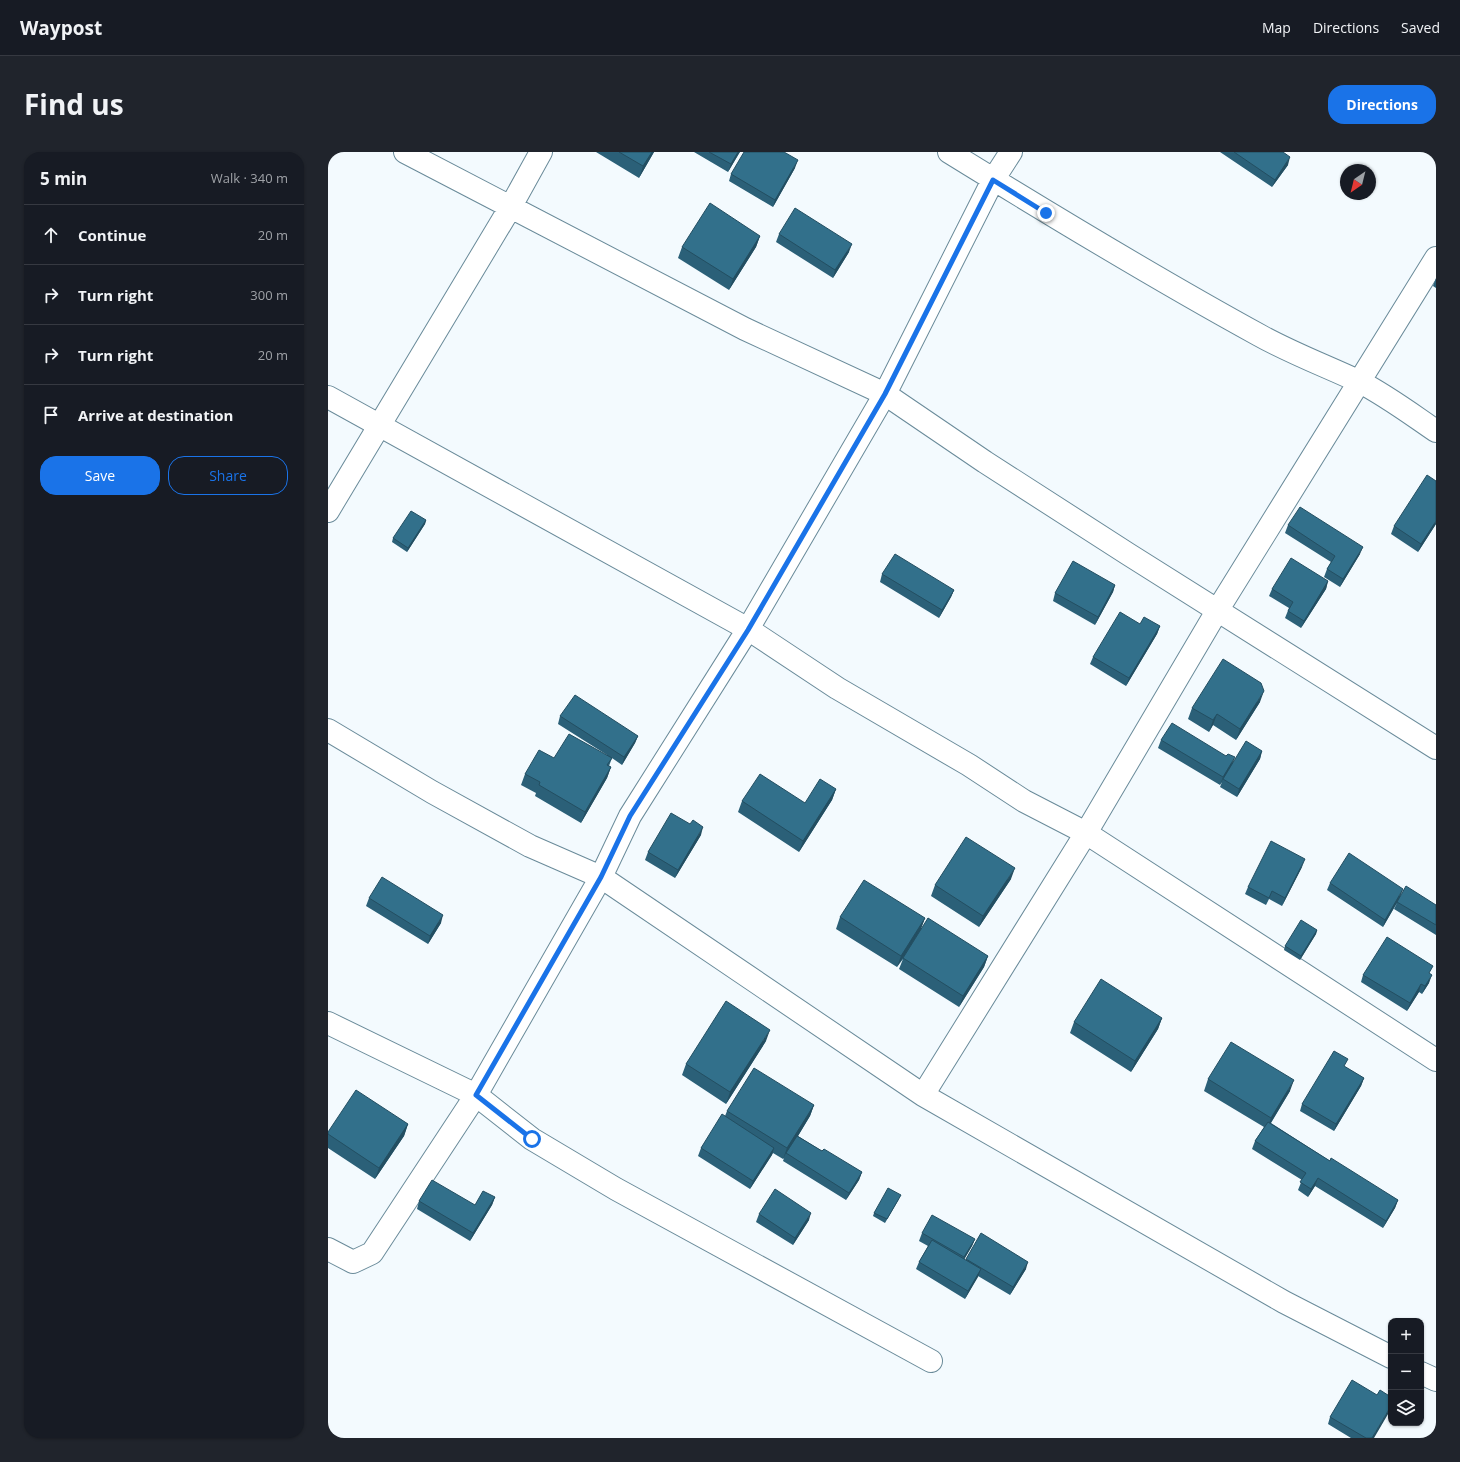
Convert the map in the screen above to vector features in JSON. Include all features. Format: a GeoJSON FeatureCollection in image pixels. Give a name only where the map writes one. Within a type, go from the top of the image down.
{"type":"FeatureCollection","features":[{"type":"Feature","properties":{"kind":"street"},"geometry":{"type":"LineString","coordinates":[[405,152],[745,329],[885,394],[984,462],[1436,748]]}},
{"type":"Feature","properties":{"kind":"street"},"geometry":{"type":"LineString","coordinates":[[328,511],[510,208],[541,152]]}},
{"type":"Feature","properties":{"kind":"street"},"geometry":{"type":"LineString","coordinates":[[949,152],[1046,213],[1207,306],[1284,349],[1360,382],[1436,431]]}},
{"type":"Feature","properties":{"kind":"street"},"geometry":{"type":"LineString","coordinates":[[328,1250],[353,1262],[372,1253],[476,1095],[601,877],[630,816],[748,630],[885,394],[993,180],[1011,152]]}},
{"type":"Feature","properties":{"kind":"street"},"geometry":{"type":"LineString","coordinates":[[923,1095],[1086,833],[1218,611],[1436,258]]}},
{"type":"Feature","properties":{"kind":"street"},"geometry":{"type":"LineString","coordinates":[[328,397],[748,630],[837,688],[970,765],[1024,801],[1086,833],[1435,1057]]}},
{"type":"Feature","properties":{"kind":"street"},"geometry":{"type":"LineString","coordinates":[[328,730],[432,792],[530,846],[601,877],[923,1095],[1284,1302],[1388,1355]]}},
{"type":"Feature","properties":{"kind":"street"},"geometry":{"type":"LineString","coordinates":[[328,1024],[476,1095],[532,1139],[616,1189],[931,1361]]}},
{"type":"Feature","properties":{"kind":"street"},"geometry":{"type":"LineString","coordinates":[[1424,1374],[1436,1380]]}},
{"type":"Feature","properties":{"kind":"building"},"geometry":{"type":"Polygon","coordinates":[[[619,152],[652,152],[643,166],[619,152]]]}},
{"type":"Feature","properties":{"kind":"building"},"geometry":{"type":"Polygon","coordinates":[[[709,152],[738,152],[731,164],[709,152]]]}},
{"type":"Feature","properties":{"kind":"building"},"geometry":{"type":"Polygon","coordinates":[[[744,152],[784,152],[798,160],[775,200],[731,174],[744,152]]]}},
{"type":"Feature","properties":{"kind":"building"},"geometry":{"type":"Polygon","coordinates":[[[1234,152],[1283,152],[1290,157],[1275,180],[1234,152]]]}},
{"type":"Feature","properties":{"kind":"building"},"geometry":{"type":"Polygon","coordinates":[[[710,203],[760,236],[733,279],[682,247],[710,203]]]}},
{"type":"Feature","properties":{"kind":"building"},"geometry":{"type":"Polygon","coordinates":[[[795,208],[852,244],[835,270],[779,234],[795,208]]]}},
{"type":"Feature","properties":{"kind":"building"},"geometry":{"type":"Polygon","coordinates":[[[1427,475],[1436,481],[1436,521],[1421,544],[1394,526],[1427,475]]]}},
{"type":"Feature","properties":{"kind":"building"},"geometry":{"type":"Polygon","coordinates":[[[1300,507],[1363,547],[1343,579],[1327,569],[1335,556],[1288,525],[1300,507]]]}},
{"type":"Feature","properties":{"kind":"building"},"geometry":{"type":"Polygon","coordinates":[[[411,511],[426,520],[408,548],[393,538],[411,511]]]}},
{"type":"Feature","properties":{"kind":"building"},"geometry":{"type":"Polygon","coordinates":[[[895,554],[954,590],[942,610],[882,574],[895,554]]]}},
{"type":"Feature","properties":{"kind":"building"},"geometry":{"type":"Polygon","coordinates":[[[1291,558],[1328,581],[1304,621],[1288,611],[1293,602],[1272,589],[1291,558]]]}},
{"type":"Feature","properties":{"kind":"building"},"geometry":{"type":"Polygon","coordinates":[[[1073,561],[1115,585],[1098,617],[1055,593],[1073,561]]]}},
{"type":"Feature","properties":{"kind":"building"},"geometry":{"type":"Polygon","coordinates":[[[1120,612],[1140,624],[1144,617],[1160,626],[1129,678],[1093,657],[1120,612]]]}},
{"type":"Feature","properties":{"kind":"building"},"geometry":{"type":"Polygon","coordinates":[[[1223,659],[1261,683],[1264,691],[1240,729],[1217,714],[1213,720],[1192,708],[1223,659]]]}},
{"type":"Feature","properties":{"kind":"building"},"geometry":{"type":"Polygon","coordinates":[[[575,695],[638,736],[624,757],[560,716],[575,695]]]}},
{"type":"Feature","properties":{"kind":"building"},"geometry":{"type":"Polygon","coordinates":[[[1172,723],[1226,756],[1228,754],[1235,757],[1223,777],[1161,740],[1172,723]]]}},
{"type":"Feature","properties":{"kind":"building"},"geometry":{"type":"Polygon","coordinates":[[[569,734],[612,758],[607,765],[611,767],[585,812],[539,785],[540,782],[525,774],[539,750],[554,758],[569,734]]]}},
{"type":"Feature","properties":{"kind":"building"},"geometry":{"type":"Polygon","coordinates":[[[1246,741],[1262,751],[1239,789],[1223,779],[1246,741]]]}},
{"type":"Feature","properties":{"kind":"building"},"geometry":{"type":"Polygon","coordinates":[[[760,774],[805,803],[820,779],[836,789],[803,841],[742,801],[760,774]]]}},
{"type":"Feature","properties":{"kind":"building"},"geometry":{"type":"Polygon","coordinates":[[[671,813],[690,824],[693,820],[703,827],[678,870],[648,852],[671,813]]]}},
{"type":"Feature","properties":{"kind":"building"},"geometry":{"type":"Polygon","coordinates":[[[966,837],[1015,868],[983,916],[935,885],[966,837]]]}},
{"type":"Feature","properties":{"kind":"building"},"geometry":{"type":"Polygon","coordinates":[[[1271,841],[1305,859],[1285,898],[1272,891],[1269,898],[1248,887],[1271,841]]]}},
{"type":"Feature","properties":{"kind":"building"},"geometry":{"type":"Polygon","coordinates":[[[1349,853],[1403,889],[1385,920],[1330,883],[1349,853]]]}},
{"type":"Feature","properties":{"kind":"building"},"geometry":{"type":"Polygon","coordinates":[[[382,877],[443,915],[430,936],[369,898],[382,877]]]}},
{"type":"Feature","properties":{"kind":"building"},"geometry":{"type":"Polygon","coordinates":[[[864,880],[925,918],[901,956],[840,917],[864,880]]]}},
{"type":"Feature","properties":{"kind":"building"},"geometry":{"type":"Polygon","coordinates":[[[1406,886],[1436,905],[1436,925],[1397,902],[1406,886]]]}},
{"type":"Feature","properties":{"kind":"building"},"geometry":{"type":"Polygon","coordinates":[[[928,918],[988,956],[963,996],[903,958],[928,918]]]}},
{"type":"Feature","properties":{"kind":"building"},"geometry":{"type":"Polygon","coordinates":[[[1301,920],[1317,930],[1301,956],[1285,946],[1301,920]]]}},
{"type":"Feature","properties":{"kind":"building"},"geometry":{"type":"Polygon","coordinates":[[[1387,937],[1433,966],[1429,973],[1432,975],[1425,986],[1421,984],[1410,1003],[1363,975],[1387,937]]]}},
{"type":"Feature","properties":{"kind":"building"},"geometry":{"type":"Polygon","coordinates":[[[1101,979],[1162,1018],[1135,1061],[1074,1022],[1101,979]]]}},
{"type":"Feature","properties":{"kind":"building"},"geometry":{"type":"Polygon","coordinates":[[[726,1001],[770,1030],[730,1092],[686,1064],[726,1001]]]}},
{"type":"Feature","properties":{"kind":"building"},"geometry":{"type":"Polygon","coordinates":[[[1231,1042],[1294,1080],[1271,1118],[1208,1079],[1231,1042]]]}},
{"type":"Feature","properties":{"kind":"building"},"geometry":{"type":"Polygon","coordinates":[[[1334,1051],[1348,1059],[1344,1066],[1364,1078],[1336,1124],[1302,1104],[1334,1051]]]}},
{"type":"Feature","properties":{"kind":"building"},"geometry":{"type":"Polygon","coordinates":[[[754,1068],[814,1105],[787,1148],[727,1111],[754,1068]]]}},
{"type":"Feature","properties":{"kind":"building"},"geometry":{"type":"Polygon","coordinates":[[[356,1090],[408,1124],[379,1168],[328,1134],[356,1090]]]}},
{"type":"Feature","properties":{"kind":"building"},"geometry":{"type":"Polygon","coordinates":[[[722,1114],[774,1148],[753,1181],[701,1148],[722,1114]]]}},
{"type":"Feature","properties":{"kind":"building"},"geometry":{"type":"Polygon","coordinates":[[[1268,1122],[1330,1161],[1331,1158],[1398,1200],[1386,1221],[1318,1178],[1311,1189],[1300,1182],[1306,1173],[1255,1141],[1268,1122]]]}},
{"type":"Feature","properties":{"kind":"building"},"geometry":{"type":"Polygon","coordinates":[[[797,1136],[822,1151],[824,1149],[862,1172],[849,1193],[786,1153],[797,1136]]]}},
{"type":"Feature","properties":{"kind":"building"},"geometry":{"type":"Polygon","coordinates":[[[432,1180],[475,1205],[483,1191],[495,1197],[473,1233],[419,1201],[432,1180]]]}},
{"type":"Feature","properties":{"kind":"building"},"geometry":{"type":"Polygon","coordinates":[[[888,1188],[901,1195],[887,1219],[874,1213],[888,1188]]]}},
{"type":"Feature","properties":{"kind":"building"},"geometry":{"type":"Polygon","coordinates":[[[775,1189],[811,1213],[795,1238],[759,1214],[775,1189]]]}},
{"type":"Feature","properties":{"kind":"building"},"geometry":{"type":"Polygon","coordinates":[[[932,1215],[975,1239],[964,1257],[922,1233],[932,1215]]]}},
{"type":"Feature","properties":{"kind":"building"},"geometry":{"type":"Polygon","coordinates":[[[981,1233],[1028,1262],[1013,1287],[966,1259],[981,1233]]]}},
{"type":"Feature","properties":{"kind":"building"},"geometry":{"type":"Polygon","coordinates":[[[932,1240],[981,1269],[968,1291],[919,1262],[932,1240]]]}},
{"type":"Feature","properties":{"kind":"building"},"geometry":{"type":"Polygon","coordinates":[[[1352,1380],[1377,1395],[1380,1390],[1388,1395],[1388,1411],[1372,1438],[1366,1438],[1330,1417],[1352,1380]]]}},
{"type":"Feature","properties":{"kind":"route"},"geometry":{"type":"LineString","coordinates":[[532,1139],[476,1095],[601,877],[630,816],[748,630],[885,394],[993,180],[1046,213]]}}]}
